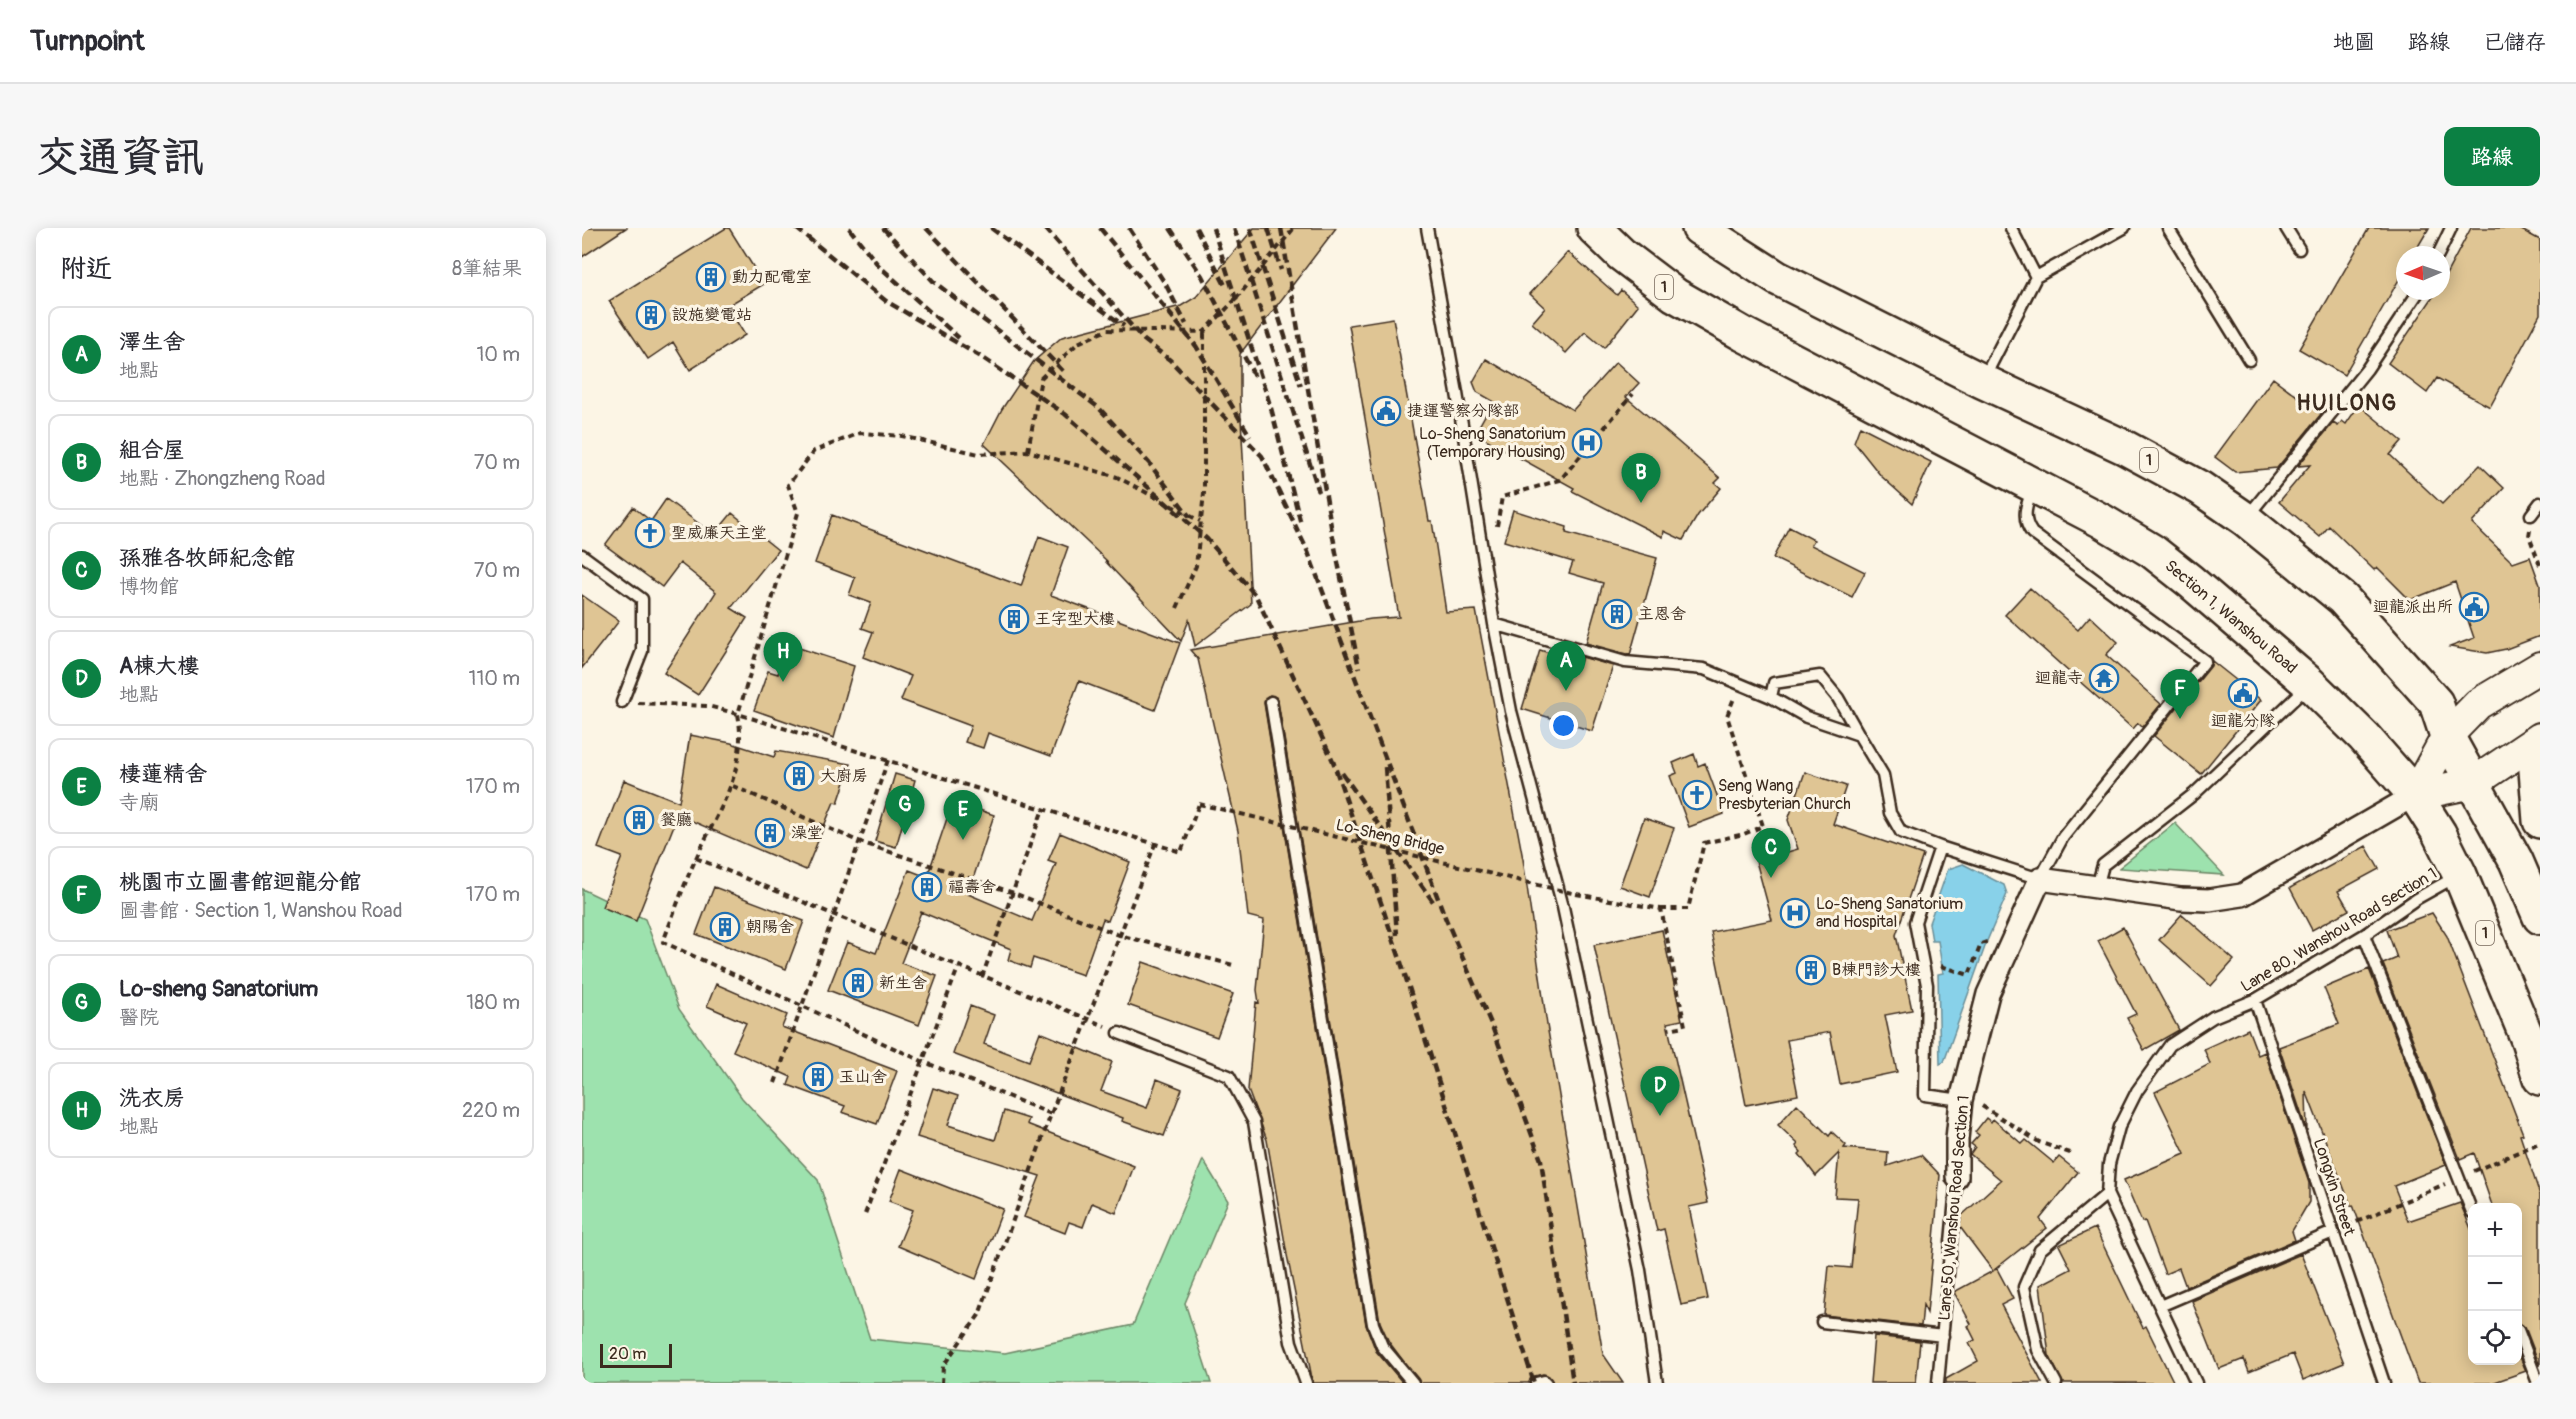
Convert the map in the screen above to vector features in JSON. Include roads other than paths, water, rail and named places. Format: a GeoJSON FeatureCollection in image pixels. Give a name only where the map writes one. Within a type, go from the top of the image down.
{"type":"FeatureCollection","features":[{"type":"Feature","properties":{"kind":"main road","name":"Section 1, Wanshou Road"},"geometry":{"type":"LineString","coordinates":[[1594,228],[1621,254],[1675,295],[1743,334],[2102,520],[2152,551],[2310,684],[2364,737],[2415,795],[2439,833],[2460,875],[2523,1029],[2540,1078]]}},
{"type":"Feature","properties":{"kind":"main road","name":"1"},"geometry":{"type":"LineString","coordinates":[[1699,228],[1777,278],[1982,381],[2124,447],[2200,488],[2246,519],[2343,600],[2436,703],[2447,735],[2516,861],[2540,917]]}},
{"type":"Feature","properties":{"kind":"main road"},"geometry":{"type":"LineString","coordinates":[[2415,795],[2447,735],[2478,704],[2540,668]]}},
{"type":"Feature","properties":{"kind":"main road"},"geometry":{"type":"LineString","coordinates":[[2415,795],[2473,783],[2540,738]]}},
{"type":"Feature","properties":{"kind":"main road"},"geometry":{"type":"LineString","coordinates":[[2540,755],[2535,770],[2540,821]]}},
{"type":"Feature","properties":{"kind":"street"},"geometry":{"type":"LineString","coordinates":[[2040,879],[2181,899],[2209,900],[2242,895],[2388,813],[2415,795]]}},
{"type":"Feature","properties":{"kind":"street","name":"Lane 50, Wanshou Road Section 1"},"geometry":{"type":"LineString","coordinates":[[1957,1177],[1957,1139],[1961,1100],[1988,994],[2040,879]]}},
{"type":"Feature","properties":{"kind":"lane"},"geometry":{"type":"LineString","coordinates":[[1427,228],[1457,393],[1494,624],[1511,711],[1565,919],[1640,1270],[1658,1383]]}},
{"type":"Feature","properties":{"kind":"lane"},"geometry":{"type":"LineString","coordinates":[[2011,228],[2036,277]]}},
{"type":"Feature","properties":{"kind":"lane"},"geometry":{"type":"LineString","coordinates":[[1982,381],[2036,277],[2124,228]]}},
{"type":"Feature","properties":{"kind":"lane"},"geometry":{"type":"LineString","coordinates":[[2168,228],[2249,360]]}},
{"type":"Feature","properties":{"kind":"lane"},"geometry":{"type":"LineString","coordinates":[[2286,228],[2299,249]]}},
{"type":"Feature","properties":{"kind":"lane"},"geometry":{"type":"LineString","coordinates":[[2442,246],[2451,228]]}},
{"type":"Feature","properties":{"kind":"lane"},"geometry":{"type":"LineString","coordinates":[[2246,519],[2367,369],[2413,300]]}},
{"type":"Feature","properties":{"kind":"lane"},"geometry":{"type":"LineString","coordinates":[[1771,697],[1774,683],[1820,675],[1838,698],[1883,775],[1890,813],[1901,832],[2040,879],[2063,837],[2205,661],[2032,533],[2025,521],[2025,514],[2036,485]]}},
{"type":"Feature","properties":{"kind":"lane"},"geometry":{"type":"LineString","coordinates":[[2531,515],[2540,503]]}},
{"type":"Feature","properties":{"kind":"lane"},"geometry":{"type":"LineString","coordinates":[[582,555],[642,599],[642,651],[622,702]]}},
{"type":"Feature","properties":{"kind":"lane"},"geometry":{"type":"LineString","coordinates":[[1494,624],[1625,662],[1704,669],[1771,697],[1806,717],[1859,735]]}},
{"type":"Feature","properties":{"kind":"lane"},"geometry":{"type":"LineString","coordinates":[[2097,887],[2103,864],[2194,794],[2310,684]]}},
{"type":"Feature","properties":{"kind":"lane"},"geometry":{"type":"LineString","coordinates":[[1271,702],[1373,1324],[1382,1346],[1413,1383]]}},
{"type":"Feature","properties":{"kind":"lane"},"geometry":{"type":"LineString","coordinates":[[1940,847],[1915,922],[1927,986],[1925,1095],[1961,1100]]}},
{"type":"Feature","properties":{"kind":"lane","name":"Lane 80, Wanshou Road Section 1"},"geometry":{"type":"LineString","coordinates":[[2107,1194],[2109,1164],[2119,1127],[2138,1091],[2170,1045],[2213,1017],[2255,1000],[2364,935],[2416,899],[2460,875]]}},
{"type":"Feature","properties":{"kind":"lane"},"geometry":{"type":"LineString","coordinates":[[2364,935],[2469,1203]]}},
{"type":"Feature","properties":{"kind":"lane","name":"Longxin Street"},"geometry":{"type":"LineString","coordinates":[[2255,1000],[2384,1383]]}},
{"type":"Feature","properties":{"kind":"lane"},"geometry":{"type":"LineString","coordinates":[[1119,1033],[1229,1076],[1254,1122],[1291,1342],[1306,1383]]}},
{"type":"Feature","properties":{"kind":"lane","name":"Lane 50, Wanshou Road Section 1"},"geometry":{"type":"LineString","coordinates":[[1938,1383],[1957,1177]]}},
{"type":"Feature","properties":{"kind":"lane"},"geometry":{"type":"LineString","coordinates":[[2056,1383],[2038,1350],[2024,1287],[2040,1250],[2107,1194],[2196,1383]]}},
{"type":"Feature","properties":{"kind":"lane"},"geometry":{"type":"LineString","coordinates":[[2160,1306],[2333,1232]]}},
{"type":"Feature","properties":{"kind":"lane"},"geometry":{"type":"LineString","coordinates":[[1822,1322],[1943,1336]]}},
{"type":"Feature","properties":{"kind":"lane"},"geometry":{"type":"LineString","coordinates":[[2522,1343],[2538,1383]]}},
{"type":"Feature","properties":{"kind":"lane"},"geometry":{"type":"LineString","coordinates":[[1536,1383],[1546,1383]]}},
{"type":"Feature","properties":{"kind":"water"},"geometry":{"type":"Polygon","coordinates":[[[1963,864],[2004,885],[2007,894],[1987,941],[1944,1062],[1940,1064],[1938,974],[1943,973],[1938,941],[1932,941],[1929,923],[1948,869],[1963,864]]]}},
{"type":"Feature","properties":{"kind":"railway"},"geometry":{"type":"LineString","coordinates":[[796,228],[886,301],[983,358],[1065,414],[1207,539],[1256,596],[1333,761],[1399,956],[1534,1383]]}},
{"type":"Feature","properties":{"kind":"railway"},"geometry":{"type":"LineString","coordinates":[[849,228],[879,266],[959,338]]}},
{"type":"Feature","properties":{"kind":"railway"},"geometry":{"type":"LineString","coordinates":[[883,228],[934,282],[1099,408],[1149,463],[1190,517]]}},
{"type":"Feature","properties":{"kind":"railway"},"geometry":{"type":"LineString","coordinates":[[926,228],[1065,373]]}},
{"type":"Feature","properties":{"kind":"railway"},"geometry":{"type":"LineString","coordinates":[[991,228],[1124,326]]}},
{"type":"Feature","properties":{"kind":"railway"},"geometry":{"type":"LineString","coordinates":[[1045,228],[1144,340],[1170,360],[1262,456],[1308,552],[1445,917],[1492,1026],[1541,1160],[1573,1383]]}},
{"type":"Feature","properties":{"kind":"railway"},"geometry":{"type":"LineString","coordinates":[[1100,228],[1196,346],[1250,436]]}},
{"type":"Feature","properties":{"kind":"railway"},"geometry":{"type":"LineString","coordinates":[[1129,228],[1166,285],[1186,324]]}},
{"type":"Feature","properties":{"kind":"railway"},"geometry":{"type":"LineString","coordinates":[[1170,228],[1202,276],[1256,379]]}},
{"type":"Feature","properties":{"kind":"railway"},"geometry":{"type":"LineString","coordinates":[[1196,228],[1226,287]]}},
{"type":"Feature","properties":{"kind":"railway"},"geometry":{"type":"LineString","coordinates":[[1213,228],[1271,408],[1301,524]]}},
{"type":"Feature","properties":{"kind":"railway"},"geometry":{"type":"LineString","coordinates":[[1234,228],[1319,492]]}},
{"type":"Feature","properties":{"kind":"railway"},"geometry":{"type":"LineString","coordinates":[[1250,228],[1301,386]]}},
{"type":"Feature","properties":{"kind":"railway"},"geometry":{"type":"LineString","coordinates":[[1268,228],[1281,270]]}},
{"type":"Feature","properties":{"kind":"railway"},"geometry":{"type":"LineString","coordinates":[[1281,228],[1332,532],[1359,668]]}},
{"type":"Feature","properties":{"kind":"railway"},"geometry":{"type":"LineString","coordinates":[[1385,767],[1397,935]]}},
{"type":"Feature","properties":{"kind":"railway"},"geometry":{"type":"LineString","coordinates":[[1342,773],[1434,903]]}},
{"type":"Feature","properties":{"kind":"place","name":"動力配電室"},"geometry":{"type":"Point","coordinates":[711,277]}},
{"type":"Feature","properties":{"kind":"place","name":"設施變電站"},"geometry":{"type":"Point","coordinates":[651,315]}},
{"type":"Feature","properties":{"kind":"place","name":"捷運警察分隊部"},"geometry":{"type":"Point","coordinates":[1386,411]}},
{"type":"Feature","properties":{"kind":"place","name":"Lo-Sheng Sanatorium (Temporary Housing)"},"geometry":{"type":"Point","coordinates":[1587,443]}},
{"type":"Feature","properties":{"kind":"place","name":"組合屋"},"geometry":{"type":"Point","coordinates":[1641,503]}},
{"type":"Feature","properties":{"kind":"place","name":"聖威廉天主堂"},"geometry":{"type":"Point","coordinates":[650,533]}},
{"type":"Feature","properties":{"kind":"place","name":"迴龍派出所"},"geometry":{"type":"Point","coordinates":[2474,607]}},
{"type":"Feature","properties":{"kind":"place","name":"主恩舍"},"geometry":{"type":"Point","coordinates":[1617,614]}},
{"type":"Feature","properties":{"kind":"place","name":"王字型大樓"},"geometry":{"type":"Point","coordinates":[1014,619]}},
{"type":"Feature","properties":{"kind":"place","name":"迴龍寺"},"geometry":{"type":"Point","coordinates":[2104,678]}},
{"type":"Feature","properties":{"kind":"place","name":"洗衣房"},"geometry":{"type":"Point","coordinates":[783,682]}},
{"type":"Feature","properties":{"kind":"place","name":"澤生舍"},"geometry":{"type":"Point","coordinates":[1566,691]}},
{"type":"Feature","properties":{"kind":"place","name":"迴龍分隊"},"geometry":{"type":"Point","coordinates":[2243,693]}},
{"type":"Feature","properties":{"kind":"place","name":"桃園市立圖書館迴龍分館"},"geometry":{"type":"Point","coordinates":[2180,719]}},
{"type":"Feature","properties":{"kind":"place","name":"大廚房"},"geometry":{"type":"Point","coordinates":[799,776]}},
{"type":"Feature","properties":{"kind":"place","name":"Seng Wang Presbyterian Church"},"geometry":{"type":"Point","coordinates":[1697,795]}},
{"type":"Feature","properties":{"kind":"place","name":"餐廳"},"geometry":{"type":"Point","coordinates":[639,820]}},
{"type":"Feature","properties":{"kind":"place","name":"澡堂"},"geometry":{"type":"Point","coordinates":[770,833]}},
{"type":"Feature","properties":{"kind":"place","name":"Lo-sheng Sanatorium"},"geometry":{"type":"Point","coordinates":[905,835]}},
{"type":"Feature","properties":{"kind":"place","name":"棲蓮精舍"},"geometry":{"type":"Point","coordinates":[963,840]}},
{"type":"Feature","properties":{"kind":"place","name":"孫雅各牧師紀念館"},"geometry":{"type":"Point","coordinates":[1771,878]}},
{"type":"Feature","properties":{"kind":"place","name":"福壽舍"},"geometry":{"type":"Point","coordinates":[927,887]}},
{"type":"Feature","properties":{"kind":"place","name":"Lo-Sheng Sanatorium and Hospital"},"geometry":{"type":"Point","coordinates":[1795,913]}},
{"type":"Feature","properties":{"kind":"place","name":"朝陽舍"},"geometry":{"type":"Point","coordinates":[725,927]}},
{"type":"Feature","properties":{"kind":"place","name":"B棟門診大樓"},"geometry":{"type":"Point","coordinates":[1811,970]}},
{"type":"Feature","properties":{"kind":"place","name":"新生舍"},"geometry":{"type":"Point","coordinates":[858,983]}},
{"type":"Feature","properties":{"kind":"place","name":"玉山舍"},"geometry":{"type":"Point","coordinates":[818,1077]}},
{"type":"Feature","properties":{"kind":"place","name":"A棟大樓"},"geometry":{"type":"Point","coordinates":[1660,1116]}},
{"type":"Feature","properties":{"kind":"district","name":"HUILONG"},"geometry":{"type":"Point","coordinates":[2347,403]}}]}
